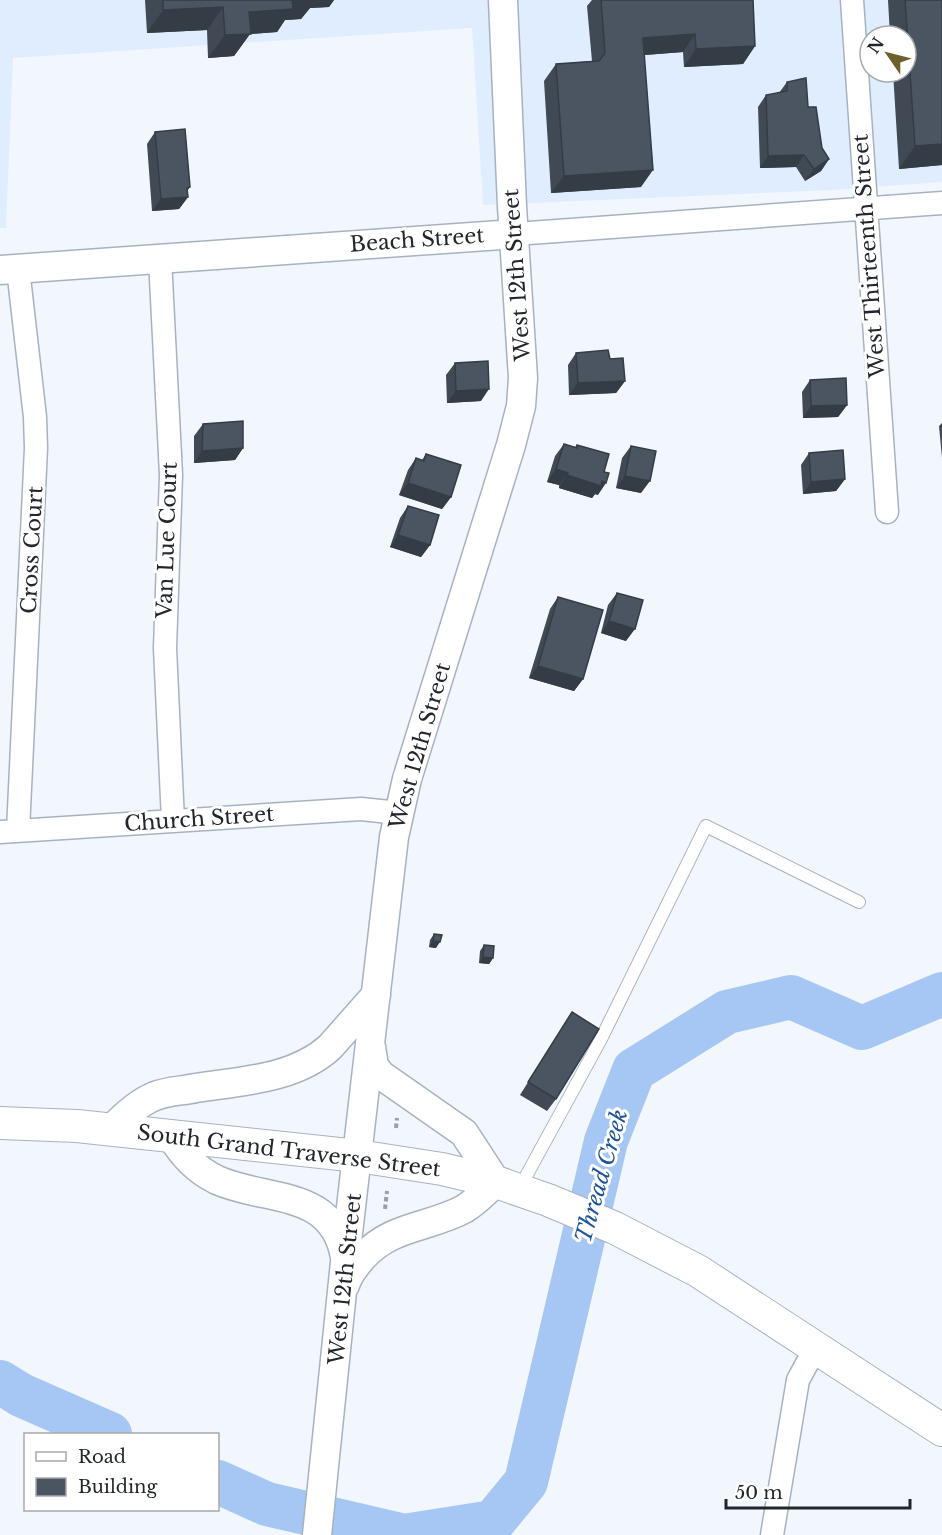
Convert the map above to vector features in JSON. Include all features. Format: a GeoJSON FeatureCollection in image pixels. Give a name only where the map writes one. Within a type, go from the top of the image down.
{"type":"FeatureCollection","features":[{"type":"Feature","properties":{"kind":"main road","name":"South Grand Traverse Street"},"geometry":{"type":"LineString","coordinates":[[0,1123],[112,1130],[358,1156],[442,1168],[507,1186],[548,1200],[615,1228],[723,1286],[942,1430]]}},
{"type":"Feature","properties":{"kind":"street","name":"West 12th Street"},"geometry":{"type":"LineString","coordinates":[[317,1535],[386,901],[399,813],[407,779],[511,445],[521,406],[522,334],[514,234],[503,0]]}},
{"type":"Feature","properties":{"kind":"street","name":"West Thirteenth Street"},"geometry":{"type":"LineString","coordinates":[[852,0],[887,512]]}},
{"type":"Feature","properties":{"kind":"street","name":"Beach Street"},"geometry":{"type":"LineString","coordinates":[[9,270],[942,202]]}},
{"type":"Feature","properties":{"kind":"street","name":"Van Lue Court"},"geometry":{"type":"LineString","coordinates":[[160,259],[171,486],[165,639],[173,821]]}},
{"type":"Feature","properties":{"kind":"street","name":"Cross Court"},"geometry":{"type":"LineString","coordinates":[[9,270],[35,417],[36,448],[17,808],[9,831]]}},
{"type":"Feature","properties":{"kind":"street","name":"Church Street"},"geometry":{"type":"LineString","coordinates":[[9,831],[361,809],[399,813]]}},
{"type":"Feature","properties":{"kind":"street"},"geometry":{"type":"LineString","coordinates":[[112,1130],[136,1107],[158,1095],[268,1076],[301,1067],[330,1047],[376,995]]}},
{"type":"Feature","properties":{"kind":"street"},"geometry":{"type":"LineString","coordinates":[[343,1291],[354,1267],[382,1240],[399,1231],[449,1216],[507,1186],[464,1133],[381,1075],[372,1060],[371,1045]]}},
{"type":"Feature","properties":{"kind":"street"},"geometry":{"type":"LineString","coordinates":[[171,1136],[192,1164],[217,1180],[303,1204],[321,1212],[339,1235],[346,1263]]}},
{"type":"Feature","properties":{"kind":"street"},"geometry":{"type":"LineString","coordinates":[[772,1535],[798,1380],[816,1347]]}},
{"type":"Feature","properties":{"kind":"lane"},"geometry":{"type":"LineString","coordinates":[[507,1186],[601,1039],[706,826],[860,902]]}},
{"type":"Feature","properties":{"kind":"shaded area"},"geometry":{"type":"Polygon","coordinates":[[[0,0],[942,0],[942,182],[833,190],[483,205],[472,28],[13,58],[6,228],[0,228],[0,0]]]}},
{"type":"Feature","properties":{"kind":"building"},"geometry":{"type":"Polygon","coordinates":[[[163,0],[292,0],[293,9],[249,12],[251,34],[225,35],[223,7],[163,10],[163,0]]]}},
{"type":"Feature","properties":{"kind":"building"},"geometry":{"type":"Polygon","coordinates":[[[601,0],[753,0],[755,46],[696,49],[695,34],[643,38],[653,170],[564,176],[556,64],[599,61],[605,53],[601,0]]]}},
{"type":"Feature","properties":{"kind":"building"},"geometry":{"type":"Polygon","coordinates":[[[905,0],[942,0],[942,144],[915,146],[911,84],[918,84],[918,24],[907,24],[905,0]]]}},
{"type":"Feature","properties":{"kind":"building"},"geometry":{"type":"Polygon","coordinates":[[[806,78],[808,107],[816,107],[822,148],[829,159],[814,169],[804,155],[768,156],[766,95],[787,91],[787,82],[806,78]]]}},
{"type":"Feature","properties":{"kind":"building"},"geometry":{"type":"Polygon","coordinates":[[[185,129],[190,187],[187,188],[188,197],[161,199],[155,132],[185,129]]]}},
{"type":"Feature","properties":{"kind":"building"},"geometry":{"type":"Polygon","coordinates":[[[608,350],[610,359],[623,358],[625,381],[578,383],[576,353],[608,350]]]}},
{"type":"Feature","properties":{"kind":"building"},"geometry":{"type":"Polygon","coordinates":[[[488,361],[489,389],[456,391],[455,363],[488,361]]]}},
{"type":"Feature","properties":{"kind":"building"},"geometry":{"type":"Polygon","coordinates":[[[846,378],[847,405],[811,406],[810,380],[846,378]]]}},
{"type":"Feature","properties":{"kind":"building"},"geometry":{"type":"Polygon","coordinates":[[[243,421],[243,448],[202,451],[203,424],[243,421]]]}},
{"type":"Feature","properties":{"kind":"building"},"geometry":{"type":"Polygon","coordinates":[[[564,444],[577,448],[577,445],[609,454],[604,472],[609,473],[606,483],[602,481],[601,486],[556,469],[564,444]]]}},
{"type":"Feature","properties":{"kind":"building"},"geometry":{"type":"Polygon","coordinates":[[[631,446],[656,451],[650,481],[625,476],[631,446]]]}},
{"type":"Feature","properties":{"kind":"building"},"geometry":{"type":"Polygon","coordinates":[[[843,450],[845,479],[811,482],[809,453],[843,450]]]}},
{"type":"Feature","properties":{"kind":"building"},"geometry":{"type":"Polygon","coordinates":[[[426,454],[461,465],[451,497],[408,483],[416,458],[424,461],[426,454]]]}},
{"type":"Feature","properties":{"kind":"building"},"geometry":{"type":"Polygon","coordinates":[[[408,506],[439,515],[430,545],[398,535],[408,506]]]}},
{"type":"Feature","properties":{"kind":"building"},"geometry":{"type":"Polygon","coordinates":[[[617,593],[643,600],[635,629],[609,621],[617,593]]]}},
{"type":"Feature","properties":{"kind":"building"},"geometry":{"type":"Polygon","coordinates":[[[558,597],[603,610],[583,679],[538,666],[558,597]]]}},
{"type":"Feature","properties":{"kind":"building"},"geometry":{"type":"Polygon","coordinates":[[[434,934],[442,935],[440,942],[433,941],[434,934]]]}},
{"type":"Feature","properties":{"kind":"building"},"geometry":{"type":"Polygon","coordinates":[[[484,945],[494,946],[493,958],[483,957],[484,945]]]}},
{"type":"Feature","properties":{"kind":"building"},"geometry":{"type":"Polygon","coordinates":[[[572,1012],[599,1029],[556,1099],[528,1082],[572,1012]]]}},
{"type":"Feature","properties":{"kind":"waterway","name":"Thread Creek"},"geometry":{"type":"LineString","coordinates":[[410,1535],[493,1522],[526,1482],[606,1141],[634,1070],[727,1012],[791,997],[862,1028],[942,994]]}},
{"type":"Feature","properties":{"kind":"waterway","name":"Thread Creek"},"geometry":{"type":"LineString","coordinates":[[0,1382],[21,1395],[108,1433]]}},
{"type":"Feature","properties":{"kind":"waterway","name":"Thread Creek"},"geometry":{"type":"LineString","coordinates":[[219,1482],[267,1504],[400,1535]]}}]}
